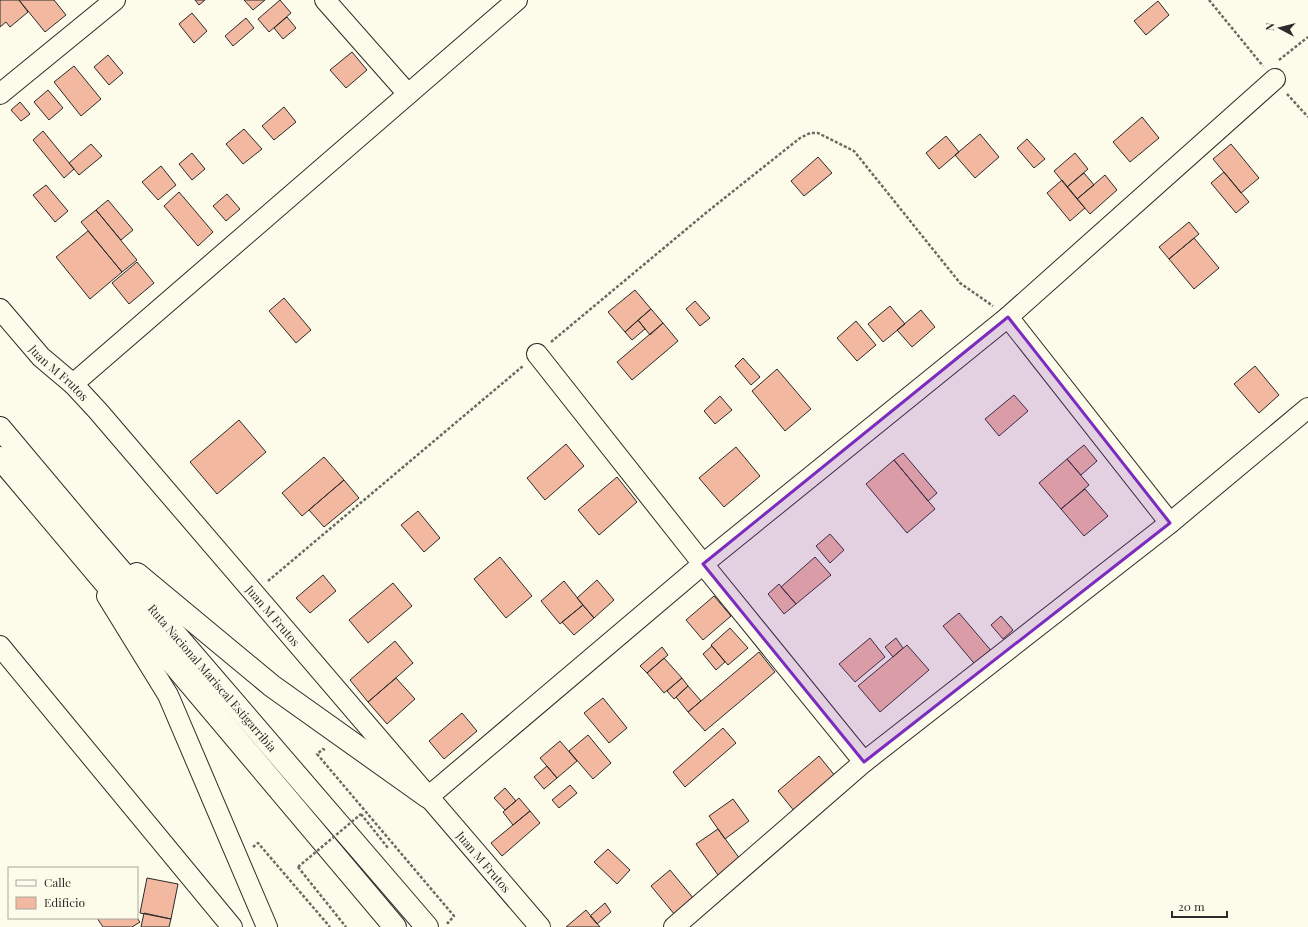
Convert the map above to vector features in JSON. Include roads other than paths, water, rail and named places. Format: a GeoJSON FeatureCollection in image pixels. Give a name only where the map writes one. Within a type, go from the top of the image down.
{"type":"FeatureCollection","features":[{"type":"Feature","properties":{"kind":"highway","name":"Ruta Nacional Mariscal Estigarribia"},"geometry":{"type":"LineString","coordinates":[[0,428],[83,541],[395,927]]}},
{"type":"Feature","properties":{"kind":"highway","name":"Ruta Nacional Mariscal Estigarribia"},"geometry":{"type":"LineString","coordinates":[[0,458],[83,541],[435,922]]}},
{"type":"Feature","properties":{"kind":"highway"},"geometry":{"type":"LineString","coordinates":[[83,541],[272,686],[428,797]]}},
{"type":"Feature","properties":{"kind":"street"},"geometry":{"type":"LineString","coordinates":[[0,94],[115,0]]}},
{"type":"Feature","properties":{"kind":"street"},"geometry":{"type":"LineString","coordinates":[[325,0],[408,94]]}},
{"type":"Feature","properties":{"kind":"street"},"geometry":{"type":"LineString","coordinates":[[73,384],[517,0]]}},
{"type":"Feature","properties":{"kind":"street"},"geometry":{"type":"LineString","coordinates":[[428,797],[703,564],[1008,317],[1271,74]]}},
{"type":"Feature","properties":{"kind":"street","name":"Juan M Frutos"},"geometry":{"type":"LineString","coordinates":[[0,309],[41,357],[73,384],[540,927]]}},
{"type":"Feature","properties":{"kind":"street"},"geometry":{"type":"LineString","coordinates":[[1008,317],[1170,523]]}},
{"type":"Feature","properties":{"kind":"street"},"geometry":{"type":"LineString","coordinates":[[537,354],[703,564],[864,762]]}},
{"type":"Feature","properties":{"kind":"street"},"geometry":{"type":"LineString","coordinates":[[674,927],[864,762],[1170,523],[1308,408]]}},
{"type":"Feature","properties":{"kind":"street"},"geometry":{"type":"LineString","coordinates":[[83,541],[168,695],[267,927]]}},
{"type":"Feature","properties":{"kind":"street"},"geometry":{"type":"LineString","coordinates":[[0,646],[232,927]]}}]}
